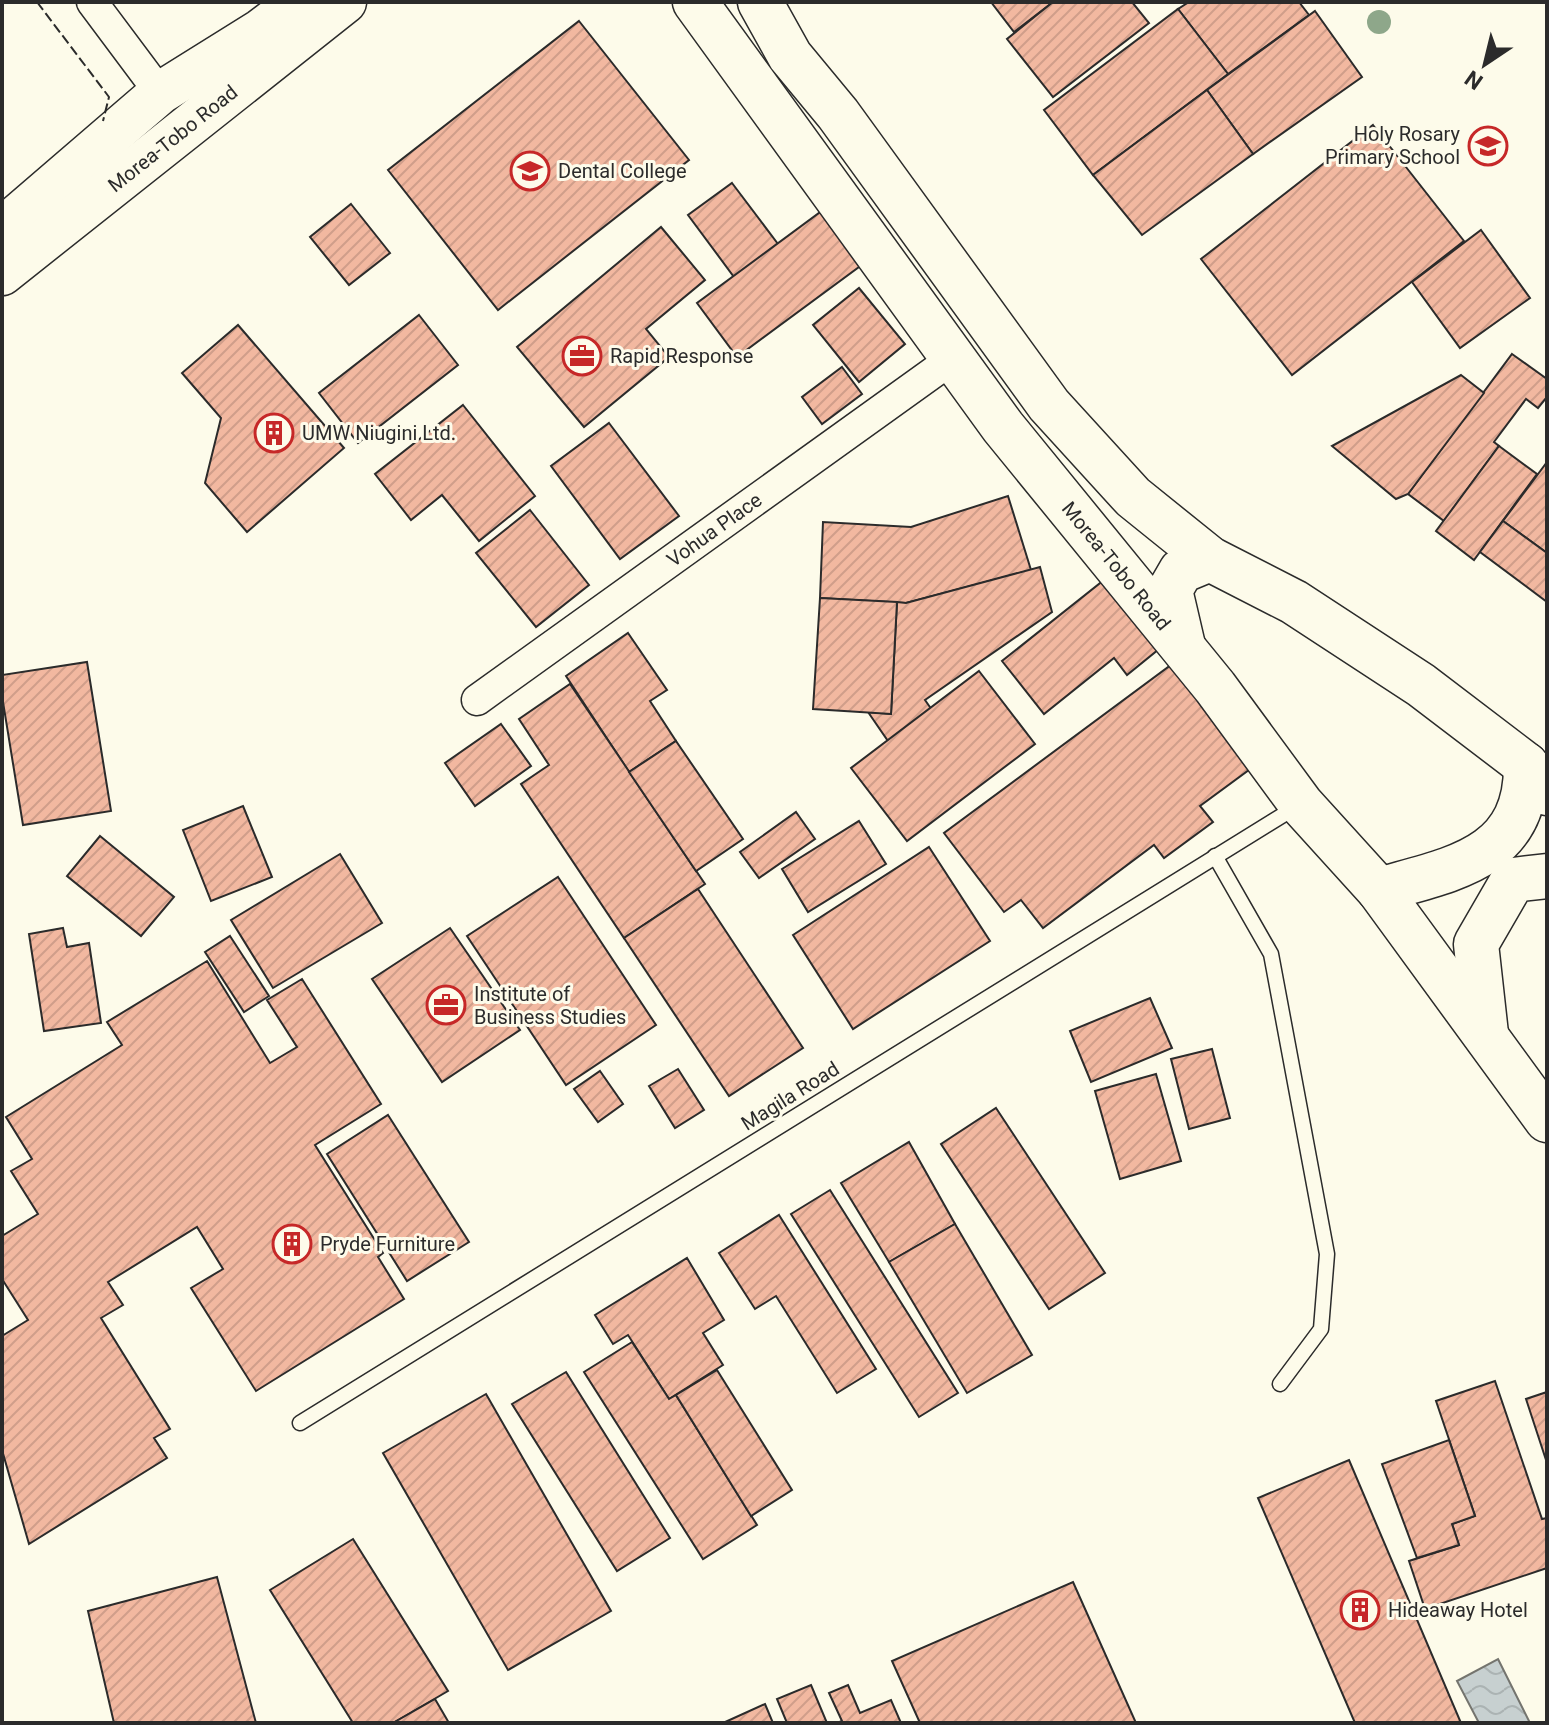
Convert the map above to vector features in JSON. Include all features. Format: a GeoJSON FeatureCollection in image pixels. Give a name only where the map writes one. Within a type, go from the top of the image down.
{"type":"FeatureCollection","features":[{"type":"Feature","properties":{"kind":"highway","name":"Morea-Tobo Road"},"geometry":{"type":"LineString","coordinates":[[695,2],[952,359],[1184,648],[1301,804],[1379,890],[1547,1120]]}},
{"type":"Feature","properties":{"kind":"highway"},"geometry":{"type":"LineString","coordinates":[[760,2],[790,56],[848,126],[1049,405],[1133,497],[1210,559],[1294,602],[1396,668],[1536,779],[1526,787],[1517,819],[1494,847],[1471,863],[1379,890]]}},
{"type":"Feature","properties":{"kind":"highway"},"geometry":{"type":"LineString","coordinates":[[1184,648],[1170,590],[1181,571],[1210,559]]}},
{"type":"Feature","properties":{"kind":"highway"},"geometry":{"type":"LineString","coordinates":[[1486,1036],[1476,944],[1513,880],[1547,876]]}},
{"type":"Feature","properties":{"kind":"main road","name":"Morea-Tobo Road"},"geometry":{"type":"LineString","coordinates":[[2,229],[160,93],[261,30],[298,2]]}},
{"type":"Feature","properties":{"kind":"main road","name":"Morea-Tobo Road"},"geometry":{"type":"LineString","coordinates":[[2,274],[345,2]]}},
{"type":"Feature","properties":{"kind":"main road"},"geometry":{"type":"LineString","coordinates":[[160,93],[210,92],[256,74]]}},
{"type":"Feature","properties":{"kind":"street"},"geometry":{"type":"LineString","coordinates":[[92,2],[160,93]]}},
{"type":"Feature","properties":{"kind":"street","name":"Vohua Place"},"geometry":{"type":"LineString","coordinates":[[477,700],[952,359]]}},
{"type":"Feature","properties":{"kind":"lane","name":"Magila Road"},"geometry":{"type":"LineString","coordinates":[[300,1423],[1301,804]]}},
{"type":"Feature","properties":{"kind":"lane"},"geometry":{"type":"LineString","coordinates":[[1215,856],[1271,954],[1327,1254],[1321,1329],[1280,1384]]}},
{"type":"Feature","properties":{"kind":"water"},"geometry":{"type":"Polygon","coordinates":[[[1498,1659],[1530,1723],[1479,1723],[1457,1681],[1498,1659]]]}},
{"type":"Feature","properties":{"kind":"building"},"geometry":{"type":"Polygon","coordinates":[[[991,2],[1053,2],[1014,32],[991,2]]]}},
{"type":"Feature","properties":{"kind":"building"},"geometry":{"type":"Polygon","coordinates":[[[1053,2],[1132,2],[1149,23],[1053,97],[1007,39],[1053,2]]]}},
{"type":"Feature","properties":{"kind":"building"},"geometry":{"type":"Polygon","coordinates":[[[1189,2],[1299,2],[1309,15],[1228,74],[1178,9],[1189,2]]]}},
{"type":"Feature","properties":{"kind":"building"},"geometry":{"type":"Polygon","coordinates":[[[1178,9],[1228,74],[1093,175],[1044,110],[1178,9]]]}},
{"type":"Feature","properties":{"kind":"building"},"geometry":{"type":"Polygon","coordinates":[[[1315,11],[1362,77],[1253,154],[1207,90],[1315,11]]]}},
{"type":"Feature","properties":{"kind":"building"},"geometry":{"type":"Polygon","coordinates":[[[579,21],[689,160],[498,310],[388,170],[579,21]]]}},
{"type":"Feature","properties":{"kind":"building"},"geometry":{"type":"Polygon","coordinates":[[[1207,90],[1253,154],[1142,235],[1093,175],[1207,90]]]}},
{"type":"Feature","properties":{"kind":"building"},"geometry":{"type":"Polygon","coordinates":[[[1373,125],[1464,241],[1292,375],[1201,259],[1373,125]]]}},
{"type":"Feature","properties":{"kind":"building"},"geometry":{"type":"Polygon","coordinates":[[[732,183],[778,244],[734,277],[688,215],[732,183]]]}},
{"type":"Feature","properties":{"kind":"building"},"geometry":{"type":"Polygon","coordinates":[[[351,204],[390,253],[349,285],[310,237],[351,204]]]}},
{"type":"Feature","properties":{"kind":"building"},"geometry":{"type":"Polygon","coordinates":[[[823,210],[863,264],[737,357],[697,303],[823,210]]]}},
{"type":"Feature","properties":{"kind":"building"},"geometry":{"type":"Polygon","coordinates":[[[661,227],[705,280],[646,329],[669,357],[584,427],[517,347],[661,227]]]}},
{"type":"Feature","properties":{"kind":"building"},"geometry":{"type":"Polygon","coordinates":[[[1481,230],[1530,298],[1460,348],[1412,282],[1481,230]]]}},
{"type":"Feature","properties":{"kind":"building"},"geometry":{"type":"Polygon","coordinates":[[[859,288],[905,344],[859,382],[813,325],[859,288]]]}},
{"type":"Feature","properties":{"kind":"building"},"geometry":{"type":"Polygon","coordinates":[[[419,315],[458,365],[358,443],[319,393],[419,315]]]}},
{"type":"Feature","properties":{"kind":"building","name":"UMW Niugini Ltd."},"geometry":{"type":"Polygon","coordinates":[[[238,325],[344,448],[247,532],[205,483],[221,418],[182,373],[238,325]]]}},
{"type":"Feature","properties":{"kind":"building"},"geometry":{"type":"Polygon","coordinates":[[[1512,354],[1547,379],[1547,397],[1538,408],[1526,399],[1494,442],[1499,446],[1444,521],[1408,494],[1512,354]]]}},
{"type":"Feature","properties":{"kind":"building"},"geometry":{"type":"Polygon","coordinates":[[[842,367],[862,394],[822,424],[802,397],[842,367]]]}},
{"type":"Feature","properties":{"kind":"building"},"geometry":{"type":"Polygon","coordinates":[[[1461,375],[1484,393],[1408,494],[1396,499],[1332,446],[1461,375]]]}},
{"type":"Feature","properties":{"kind":"building"},"geometry":{"type":"Polygon","coordinates":[[[463,405],[535,496],[479,541],[442,495],[411,520],[375,474],[463,405]]]}},
{"type":"Feature","properties":{"kind":"building"},"geometry":{"type":"Polygon","coordinates":[[[609,423],[679,516],[620,559],[551,466],[609,423]]]}},
{"type":"Feature","properties":{"kind":"building"},"geometry":{"type":"Polygon","coordinates":[[[1499,446],[1537,474],[1474,560],[1436,531],[1499,446]]]}},
{"type":"Feature","properties":{"kind":"building"},"geometry":{"type":"Polygon","coordinates":[[[1547,462],[1547,553],[1503,521],[1547,462]]]}},
{"type":"Feature","properties":{"kind":"building"},"geometry":{"type":"Polygon","coordinates":[[[1008,496],[1031,570],[906,603],[820,598],[823,522],[911,527],[1008,496]]]}},
{"type":"Feature","properties":{"kind":"building"},"geometry":{"type":"Polygon","coordinates":[[[530,510],[589,585],[536,627],[476,553],[530,510]]]}},
{"type":"Feature","properties":{"kind":"building"},"geometry":{"type":"Polygon","coordinates":[[[1503,521],[1547,553],[1547,602],[1480,552],[1503,521]]]}},
{"type":"Feature","properties":{"kind":"building"},"geometry":{"type":"Polygon","coordinates":[[[1040,567],[1052,612],[925,700],[932,710],[888,741],[868,712],[891,714],[897,602],[906,603],[1040,567]]]}},
{"type":"Feature","properties":{"kind":"building"},"geometry":{"type":"Polygon","coordinates":[[[1104,580],[1159,649],[1127,675],[1114,658],[1044,714],[1002,661],[1104,580]]]}},
{"type":"Feature","properties":{"kind":"building"},"geometry":{"type":"Polygon","coordinates":[[[820,598],[897,602],[891,714],[813,709],[820,598]]]}},
{"type":"Feature","properties":{"kind":"building"},"geometry":{"type":"Polygon","coordinates":[[[628,633],[667,690],[650,701],[676,741],[629,772],[566,676],[628,633]]]}},
{"type":"Feature","properties":{"kind":"building"},"geometry":{"type":"Polygon","coordinates":[[[1179,659],[1257,764],[1200,806],[1213,822],[1164,858],[1154,845],[1043,928],[1021,900],[1004,912],[944,833],[1179,659]]]}},
{"type":"Feature","properties":{"kind":"building"},"geometry":{"type":"Polygon","coordinates":[[[87,662],[111,811],[23,825],[2,696],[2,675],[87,662]]]}},
{"type":"Feature","properties":{"kind":"building"},"geometry":{"type":"Polygon","coordinates":[[[979,671],[1035,744],[907,841],[851,768],[979,671]]]}},
{"type":"Feature","properties":{"kind":"building"},"geometry":{"type":"Polygon","coordinates":[[[570,684],[705,884],[624,938],[521,784],[549,765],[519,719],[570,684]]]}},
{"type":"Feature","properties":{"kind":"building"},"geometry":{"type":"Polygon","coordinates":[[[501,724],[531,766],[475,806],[445,763],[501,724]]]}},
{"type":"Feature","properties":{"kind":"building"},"geometry":{"type":"Polygon","coordinates":[[[676,741],[743,839],[696,871],[629,772],[676,741]]]}},
{"type":"Feature","properties":{"kind":"building"},"geometry":{"type":"Polygon","coordinates":[[[243,806],[272,877],[211,901],[183,830],[243,806]]]}},
{"type":"Feature","properties":{"kind":"building"},"geometry":{"type":"Polygon","coordinates":[[[796,812],[815,839],[759,878],[740,852],[796,812]]]}},
{"type":"Feature","properties":{"kind":"building"},"geometry":{"type":"Polygon","coordinates":[[[859,821],[886,864],[808,912],[782,869],[859,821]]]}},
{"type":"Feature","properties":{"kind":"building"},"geometry":{"type":"Polygon","coordinates":[[[100,836],[174,897],[141,936],[67,876],[100,836]]]}},
{"type":"Feature","properties":{"kind":"building"},"geometry":{"type":"Polygon","coordinates":[[[929,847],[990,941],[853,1029],[793,935],[929,847]]]}},
{"type":"Feature","properties":{"kind":"building"},"geometry":{"type":"Polygon","coordinates":[[[340,854],[382,923],[273,988],[231,920],[340,854]]]}},
{"type":"Feature","properties":{"kind":"building"},"geometry":{"type":"Polygon","coordinates":[[[558,877],[656,1025],[566,1085],[467,936],[558,877]]]}},
{"type":"Feature","properties":{"kind":"building"},"geometry":{"type":"Polygon","coordinates":[[[698,889],[803,1048],[729,1096],[624,938],[698,889]]]}},
{"type":"Feature","properties":{"kind":"building"},"geometry":{"type":"Polygon","coordinates":[[[63,928],[67,947],[89,943],[101,1023],[44,1031],[29,934],[63,928]]]}},
{"type":"Feature","properties":{"kind":"building","name":"Institute of Business Studies"},"geometry":{"type":"Polygon","coordinates":[[[450,928],[520,1030],[442,1082],[372,979],[450,928]]]}},
{"type":"Feature","properties":{"kind":"building"},"geometry":{"type":"Polygon","coordinates":[[[230,936],[269,996],[244,1012],[205,952],[230,936]]]}},
{"type":"Feature","properties":{"kind":"building","name":"Pryde Furniture"},"geometry":{"type":"Polygon","coordinates":[[[207,961],[270,1063],[297,1047],[267,1000],[302,979],[381,1104],[315,1145],[383,1253],[378,1257],[404,1299],[256,1391],[191,1288],[223,1269],[197,1227],[108,1282],[123,1305],[101,1318],[170,1429],[154,1438],[167,1458],[29,1544],[2,1450],[2,1336],[28,1320],[2,1279],[2,1236],[38,1214],[11,1171],[32,1159],[6,1117],[122,1045],[107,1022],[207,961]]]}},
{"type":"Feature","properties":{"kind":"building"},"geometry":{"type":"Polygon","coordinates":[[[1150,998],[1172,1048],[1091,1082],[1070,1031],[1150,998]]]}},
{"type":"Feature","properties":{"kind":"building"},"geometry":{"type":"Polygon","coordinates":[[[1212,1049],[1230,1118],[1189,1129],[1171,1059],[1212,1049]]]}},
{"type":"Feature","properties":{"kind":"building"},"geometry":{"type":"Polygon","coordinates":[[[678,1069],[704,1110],[675,1128],[649,1086],[678,1069]]]}},
{"type":"Feature","properties":{"kind":"building"},"geometry":{"type":"Polygon","coordinates":[[[600,1071],[623,1104],[598,1122],[574,1089],[600,1071]]]}},
{"type":"Feature","properties":{"kind":"building"},"geometry":{"type":"Polygon","coordinates":[[[1156,1074],[1181,1161],[1120,1179],[1095,1091],[1156,1074]]]}},
{"type":"Feature","properties":{"kind":"building"},"geometry":{"type":"Polygon","coordinates":[[[996,1108],[1105,1273],[1049,1309],[941,1144],[996,1108]]]}},
{"type":"Feature","properties":{"kind":"building"},"geometry":{"type":"Polygon","coordinates":[[[388,1115],[469,1242],[407,1281],[327,1154],[388,1115]]]}},
{"type":"Feature","properties":{"kind":"building"},"geometry":{"type":"Polygon","coordinates":[[[909,1142],[955,1224],[889,1262],[841,1183],[909,1142]]]}},
{"type":"Feature","properties":{"kind":"building"},"geometry":{"type":"Polygon","coordinates":[[[830,1190],[958,1393],[919,1417],[791,1214],[830,1190]]]}},
{"type":"Feature","properties":{"kind":"building"},"geometry":{"type":"Polygon","coordinates":[[[779,1215],[876,1369],[837,1393],[776,1296],[755,1309],[719,1253],[779,1215]]]}},
{"type":"Feature","properties":{"kind":"building"},"geometry":{"type":"Polygon","coordinates":[[[955,1224],[1032,1355],[967,1393],[889,1262],[955,1224]]]}},
{"type":"Feature","properties":{"kind":"building"},"geometry":{"type":"Polygon","coordinates":[[[687,1258],[724,1320],[703,1333],[723,1365],[669,1399],[628,1335],[613,1344],[595,1315],[687,1258]]]}},
{"type":"Feature","properties":{"kind":"building"},"geometry":{"type":"Polygon","coordinates":[[[632,1342],[669,1399],[676,1395],[757,1525],[703,1559],[584,1372],[632,1342]]]}},
{"type":"Feature","properties":{"kind":"building"},"geometry":{"type":"Polygon","coordinates":[[[717,1370],[792,1490],[751,1516],[676,1395],[717,1370]]]}},
{"type":"Feature","properties":{"kind":"building"},"geometry":{"type":"Polygon","coordinates":[[[566,1372],[670,1538],[617,1571],[512,1404],[566,1372]]]}},
{"type":"Feature","properties":{"kind":"building"},"geometry":{"type":"Polygon","coordinates":[[[1495,1381],[1542,1519],[1547,1518],[1547,1568],[1425,1609],[1409,1561],[1459,1545],[1452,1524],[1475,1516],[1436,1401],[1495,1381]]]}},
{"type":"Feature","properties":{"kind":"building"},"geometry":{"type":"Polygon","coordinates":[[[1547,1392],[1547,1463],[1526,1399],[1547,1392]]]}},
{"type":"Feature","properties":{"kind":"building"},"geometry":{"type":"Polygon","coordinates":[[[486,1394],[611,1611],[508,1670],[383,1453],[486,1394]]]}},
{"type":"Feature","properties":{"kind":"building"},"geometry":{"type":"Polygon","coordinates":[[[1449,1440],[1475,1516],[1452,1524],[1459,1545],[1417,1558],[1382,1464],[1449,1440]]]}},
{"type":"Feature","properties":{"kind":"building","name":"Hideaway Hotel"},"geometry":{"type":"Polygon","coordinates":[[[1349,1460],[1461,1723],[1355,1723],[1258,1498],[1349,1460]]]}},
{"type":"Feature","properties":{"kind":"building"},"geometry":{"type":"Polygon","coordinates":[[[353,1539],[448,1691],[393,1723],[353,1723],[270,1590],[353,1539]]]}},
{"type":"Feature","properties":{"kind":"building"},"geometry":{"type":"Polygon","coordinates":[[[217,1577],[256,1723],[114,1723],[88,1611],[217,1577]]]}},
{"type":"Feature","properties":{"kind":"building"},"geometry":{"type":"Polygon","coordinates":[[[1073,1582],[1136,1723],[920,1723],[892,1661],[1073,1582]]]}},
{"type":"Feature","properties":{"kind":"building"},"geometry":{"type":"Polygon","coordinates":[[[811,1685],[827,1723],[787,1723],[777,1699],[811,1685]]]}},
{"type":"Feature","properties":{"kind":"building"},"geometry":{"type":"Polygon","coordinates":[[[848,1685],[860,1713],[891,1700],[901,1723],[837,1723],[842,1721],[829,1693],[848,1685]]]}},
{"type":"Feature","properties":{"kind":"building"},"geometry":{"type":"Polygon","coordinates":[[[435,1699],[449,1723],[393,1723],[435,1699]]]}},
{"type":"Feature","properties":{"kind":"building"},"geometry":{"type":"Polygon","coordinates":[[[765,1704],[773,1723],[723,1723],[765,1704]]]}},
{"type":"Feature","properties":{"kind":"fence"},"geometry":{"type":"LineString","coordinates":[[37,2],[109,97],[103,121]]}},
{"type":"Feature","properties":{"kind":"place","name":"Holy Rosary Primary School"},"geometry":{"type":"Point","coordinates":[1488,146]}},
{"type":"Feature","properties":{"kind":"place","name":"Dental College"},"geometry":{"type":"Point","coordinates":[530,171]}},
{"type":"Feature","properties":{"kind":"place","name":"Rapid Response"},"geometry":{"type":"Point","coordinates":[582,356]}},
{"type":"Feature","properties":{"kind":"place","name":"UMW Niugini Ltd."},"geometry":{"type":"Point","coordinates":[274,433]}},
{"type":"Feature","properties":{"kind":"place","name":"Institute of Business Studies"},"geometry":{"type":"Point","coordinates":[446,1005]}},
{"type":"Feature","properties":{"kind":"place","name":"Pryde Furniture"},"geometry":{"type":"Point","coordinates":[292,1244]}},
{"type":"Feature","properties":{"kind":"place","name":"Hideaway Hotel"},"geometry":{"type":"Point","coordinates":[1360,1610]}}]}
